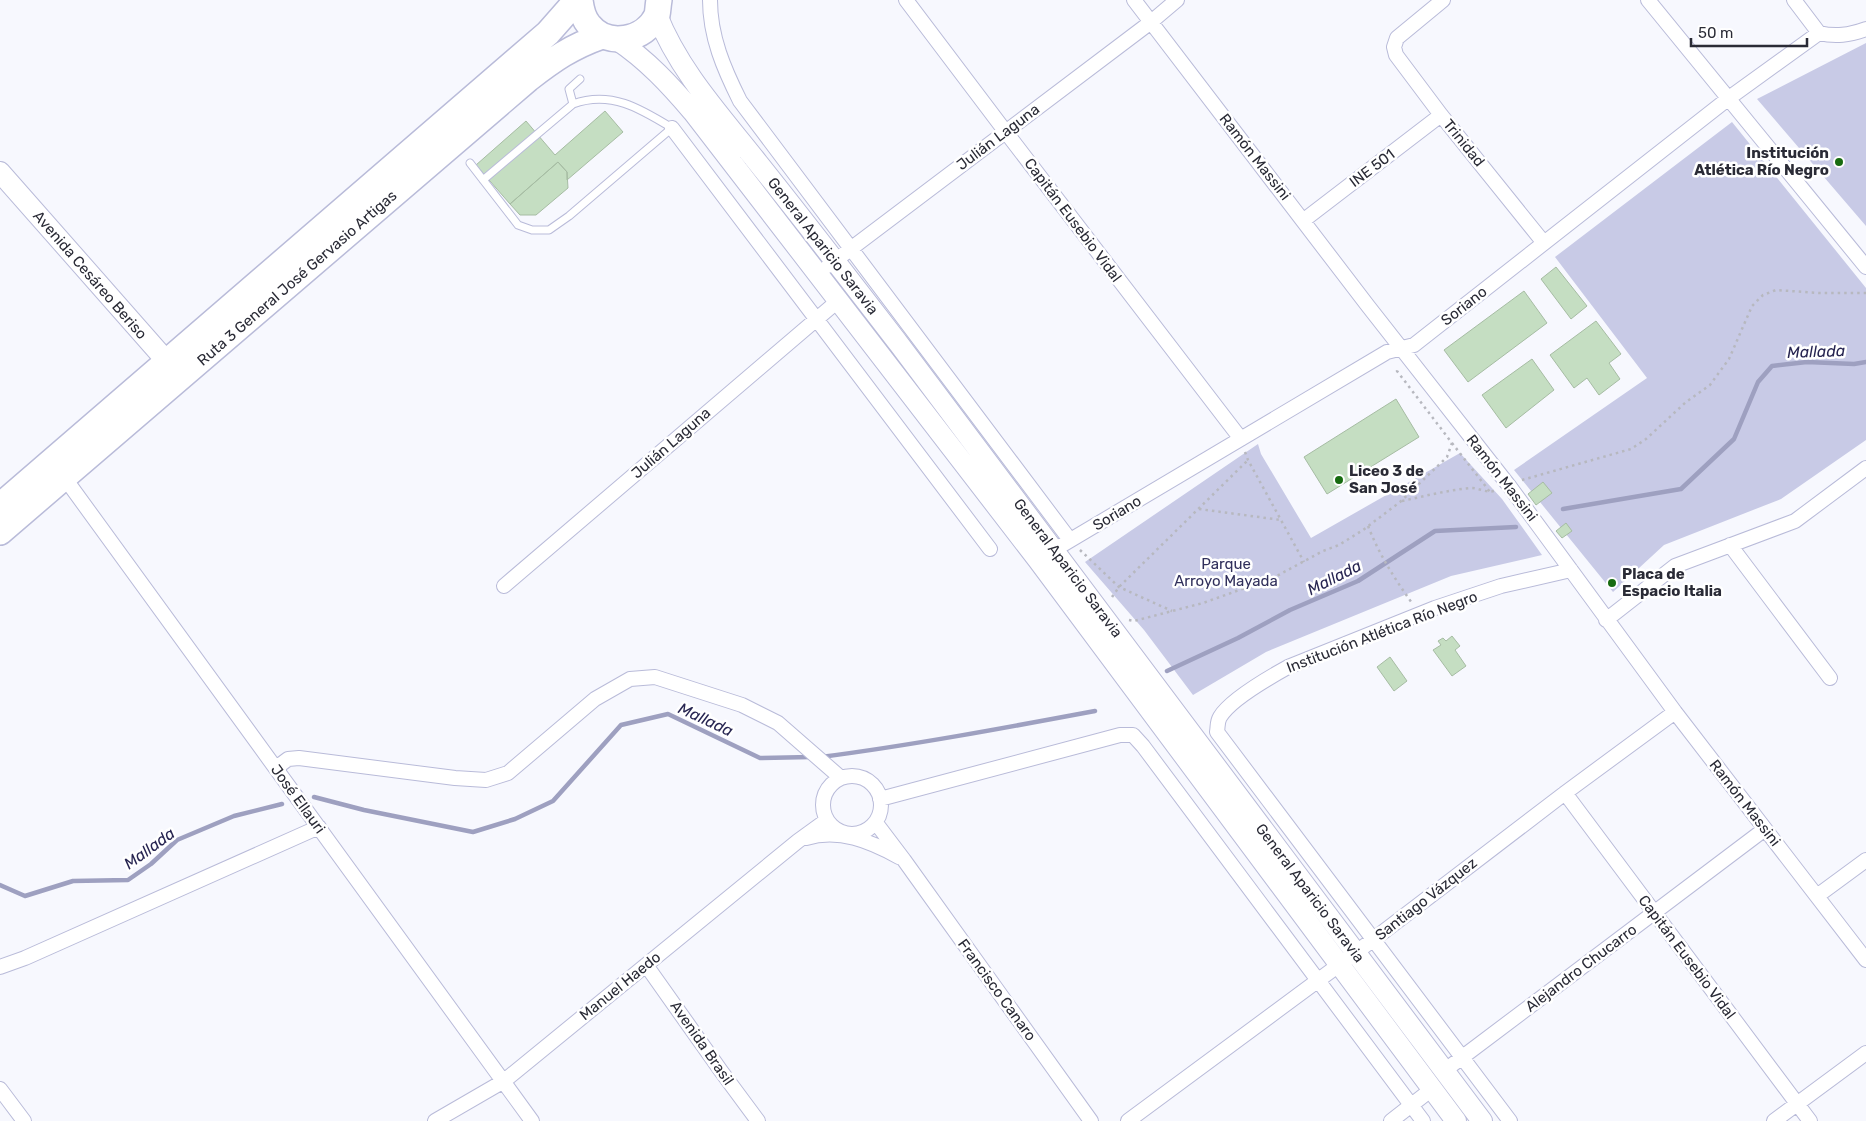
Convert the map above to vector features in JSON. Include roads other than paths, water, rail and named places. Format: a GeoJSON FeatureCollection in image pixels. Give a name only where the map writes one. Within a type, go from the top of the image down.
{"type":"FeatureCollection","features":[{"type":"Feature","properties":{"kind":"highway"},"geometry":{"type":"LineString","coordinates":[[579,0],[582,13],[590,26],[609,38]]}},
{"type":"Feature","properties":{"kind":"highway","name":"Ruta 3 General José Gervasio Artigas"},"geometry":{"type":"LineString","coordinates":[[0,532],[64,477],[173,369],[548,33],[579,0]]}},
{"type":"Feature","properties":{"kind":"highway","name":"Ruta 3 General José Gervasio Artigas"},"geometry":{"type":"LineString","coordinates":[[0,506],[173,369],[528,79],[577,45],[609,38],[633,38],[648,29],[658,7]]}},
{"type":"Feature","properties":{"kind":"main road","name":"General Aparicio Saravia"},"geometry":{"type":"LineString","coordinates":[[658,7],[666,37],[675,54],[708,99],[835,260],[1482,1121]]}},
{"type":"Feature","properties":{"kind":"main road","name":"General Aparicio Saravia"},"geometry":{"type":"LineString","coordinates":[[609,38],[651,65],[678,93],[839,300],[1054,550],[1339,965],[1456,1121]]}},
{"type":"Feature","properties":{"kind":"main road","name":"Avenida Cesáreo Beriso"},"geometry":{"type":"LineString","coordinates":[[0,172],[173,369]]}},
{"type":"Feature","properties":{"kind":"street","name":"General Aparicio Saravia"},"geometry":{"type":"LineString","coordinates":[[710,0],[710,19],[717,50],[727,76],[740,101],[851,248],[1054,550]]}},
{"type":"Feature","properties":{"kind":"street","name":"Capitán Eusebio Vidal"},"geometry":{"type":"LineString","coordinates":[[906,0],[1241,439]]}},
{"type":"Feature","properties":{"kind":"street","name":"Ramón Massini"},"geometry":{"type":"LineString","coordinates":[[1134,0],[1510,487],[1675,712],[1866,960]]}},
{"type":"Feature","properties":{"kind":"street","name":"Julián Laguna"},"geometry":{"type":"LineString","coordinates":[[818,274],[1151,22],[1177,0]]}},
{"type":"Feature","properties":{"kind":"street","name":"Trinidad"},"geometry":{"type":"LineString","coordinates":[[1443,0],[1397,38],[1394,47],[1396,55],[1441,115],[1544,244]]}},
{"type":"Feature","properties":{"kind":"street"},"geometry":{"type":"LineString","coordinates":[[1648,0],[1730,98],[1866,267]]}},
{"type":"Feature","properties":{"kind":"street"},"geometry":{"type":"LineString","coordinates":[[1794,0],[1818,33],[1834,36],[1849,35],[1866,29]]}},
{"type":"Feature","properties":{"kind":"street","name":"Soriano"},"geometry":{"type":"LineString","coordinates":[[1054,550],[1387,352],[1414,345],[1730,98],[1818,33]]}},
{"type":"Feature","properties":{"kind":"street","name":"INE 501"},"geometry":{"type":"LineString","coordinates":[[1304,220],[1441,115]]}},
{"type":"Feature","properties":{"kind":"street"},"geometry":{"type":"LineString","coordinates":[[672,128],[990,549]]}},
{"type":"Feature","properties":{"kind":"street","name":"Julián Laguna"},"geometry":{"type":"LineString","coordinates":[[504,586],[839,300]]}},
{"type":"Feature","properties":{"kind":"street"},"geometry":{"type":"LineString","coordinates":[[1606,620],[1675,566],[1795,521],[1866,468]]}},
{"type":"Feature","properties":{"kind":"street","name":"José Ellauri"},"geometry":{"type":"LineString","coordinates":[[64,477],[532,1121]]}},
{"type":"Feature","properties":{"kind":"street"},"geometry":{"type":"LineString","coordinates":[[1730,545],[1830,678]]}},
{"type":"Feature","properties":{"kind":"street","name":"Institución Atlética Río Negro"},"geometry":{"type":"LineString","coordinates":[[1218,732],[1219,719],[1224,710],[1269,678],[1288,668],[1420,614],[1501,586],[1572,570]]}},
{"type":"Feature","properties":{"kind":"street"},"geometry":{"type":"LineString","coordinates":[[276,768],[288,759],[299,758],[454,778],[486,780],[508,773],[595,699],[630,679],[655,677],[742,705],[778,723],[842,778]]}},
{"type":"Feature","properties":{"kind":"street","name":"Santiago Vázquez"},"geometry":{"type":"LineString","coordinates":[[1128,1121],[1374,939],[1565,793],[1675,712]]}},
{"type":"Feature","properties":{"kind":"street","name":"General Aparicio Saravia"},"geometry":{"type":"LineString","coordinates":[[1218,732],[1510,1121]]}},
{"type":"Feature","properties":{"kind":"street"},"geometry":{"type":"LineString","coordinates":[[880,799],[1120,735],[1133,735],[1423,1121]]}},
{"type":"Feature","properties":{"kind":"street"},"geometry":{"type":"LineString","coordinates":[[830,766],[831,778],[823,804],[826,820],[831,826],[846,835],[882,848],[904,860]]}},
{"type":"Feature","properties":{"kind":"street"},"geometry":{"type":"LineString","coordinates":[[798,840],[818,834],[846,835],[862,833],[876,823],[881,807],[880,799],[872,784],[858,777],[842,778],[828,788]]}},
{"type":"Feature","properties":{"kind":"street","name":"Capitán Eusebio Vidal"},"geometry":{"type":"LineString","coordinates":[[1565,793],[1810,1121]]}},
{"type":"Feature","properties":{"kind":"street","name":"Manuel Haedo"},"geometry":{"type":"LineString","coordinates":[[435,1121],[504,1080],[798,840],[826,820]]}},
{"type":"Feature","properties":{"kind":"street","name":"Francisco Canaro"},"geometry":{"type":"LineString","coordinates":[[876,823],[1091,1121]]}},
{"type":"Feature","properties":{"kind":"street"},"geometry":{"type":"LineString","coordinates":[[0,967],[25,958],[319,827]]}},
{"type":"Feature","properties":{"kind":"street","name":"Alejandro Chucarro"},"geometry":{"type":"LineString","coordinates":[[1444,1071],[1765,829]]}},
{"type":"Feature","properties":{"kind":"street"},"geometry":{"type":"LineString","coordinates":[[1817,896],[1866,860]]}},
{"type":"Feature","properties":{"kind":"street","name":"Avenida Brasil"},"geometry":{"type":"LineString","coordinates":[[646,965],[758,1121]]}},
{"type":"Feature","properties":{"kind":"street"},"geometry":{"type":"LineString","coordinates":[[1774,1121],[1866,1053]]}},
{"type":"Feature","properties":{"kind":"street"},"geometry":{"type":"LineString","coordinates":[[0,1089],[24,1121]]}},
{"type":"Feature","properties":{"kind":"street"},"geometry":{"type":"LineString","coordinates":[[1391,1121],[1432,1089]]}},
{"type":"Feature","properties":{"kind":"lane"},"geometry":{"type":"LineString","coordinates":[[573,104],[569,89],[580,79]]}},
{"type":"Feature","properties":{"kind":"lane"},"geometry":{"type":"LineString","coordinates":[[470,163],[483,180],[518,225],[532,230],[549,230],[569,216],[672,128],[641,109],[613,99],[584,100],[573,104],[483,180]]}},
{"type":"Feature","properties":{"kind":"waterway","name":"Mallada"},"geometry":{"type":"LineString","coordinates":[[1563,509],[1681,489],[1734,439],[1758,382],[1772,366],[1807,362],[1854,364],[1866,362]]}},
{"type":"Feature","properties":{"kind":"waterway","name":"Mallada"},"geometry":{"type":"LineString","coordinates":[[1167,671],[1238,638],[1290,610],[1358,581],[1435,531],[1516,527]]}},
{"type":"Feature","properties":{"kind":"waterway","name":"Mallada"},"geometry":{"type":"LineString","coordinates":[[821,757],[924,742],[1095,711]]}},
{"type":"Feature","properties":{"kind":"waterway","name":"Mallada"},"geometry":{"type":"LineString","coordinates":[[314,797],[364,810],[473,832],[515,819],[553,801],[621,725],[668,714],[760,758],[811,757]]}},
{"type":"Feature","properties":{"kind":"waterway","name":"Mallada"},"geometry":{"type":"LineString","coordinates":[[0,885],[25,896],[73,881],[128,880],[151,864],[177,840],[234,816],[282,804]]}},
{"type":"Feature","properties":{"kind":"place","name":"Institución Atlética Río Negro"},"geometry":{"type":"Point","coordinates":[1839,162]}},
{"type":"Feature","properties":{"kind":"place","name":"Liceo 3 de San José"},"geometry":{"type":"Point","coordinates":[1339,480]}},
{"type":"Feature","properties":{"kind":"place","name":"Placa de Espacio Italia"},"geometry":{"type":"Point","coordinates":[1612,583]}},
{"type":"Feature","properties":{"kind":"park label","name":"Parque Arroyo Mayada"},"geometry":{"type":"Point","coordinates":[1226,572]}}]}
